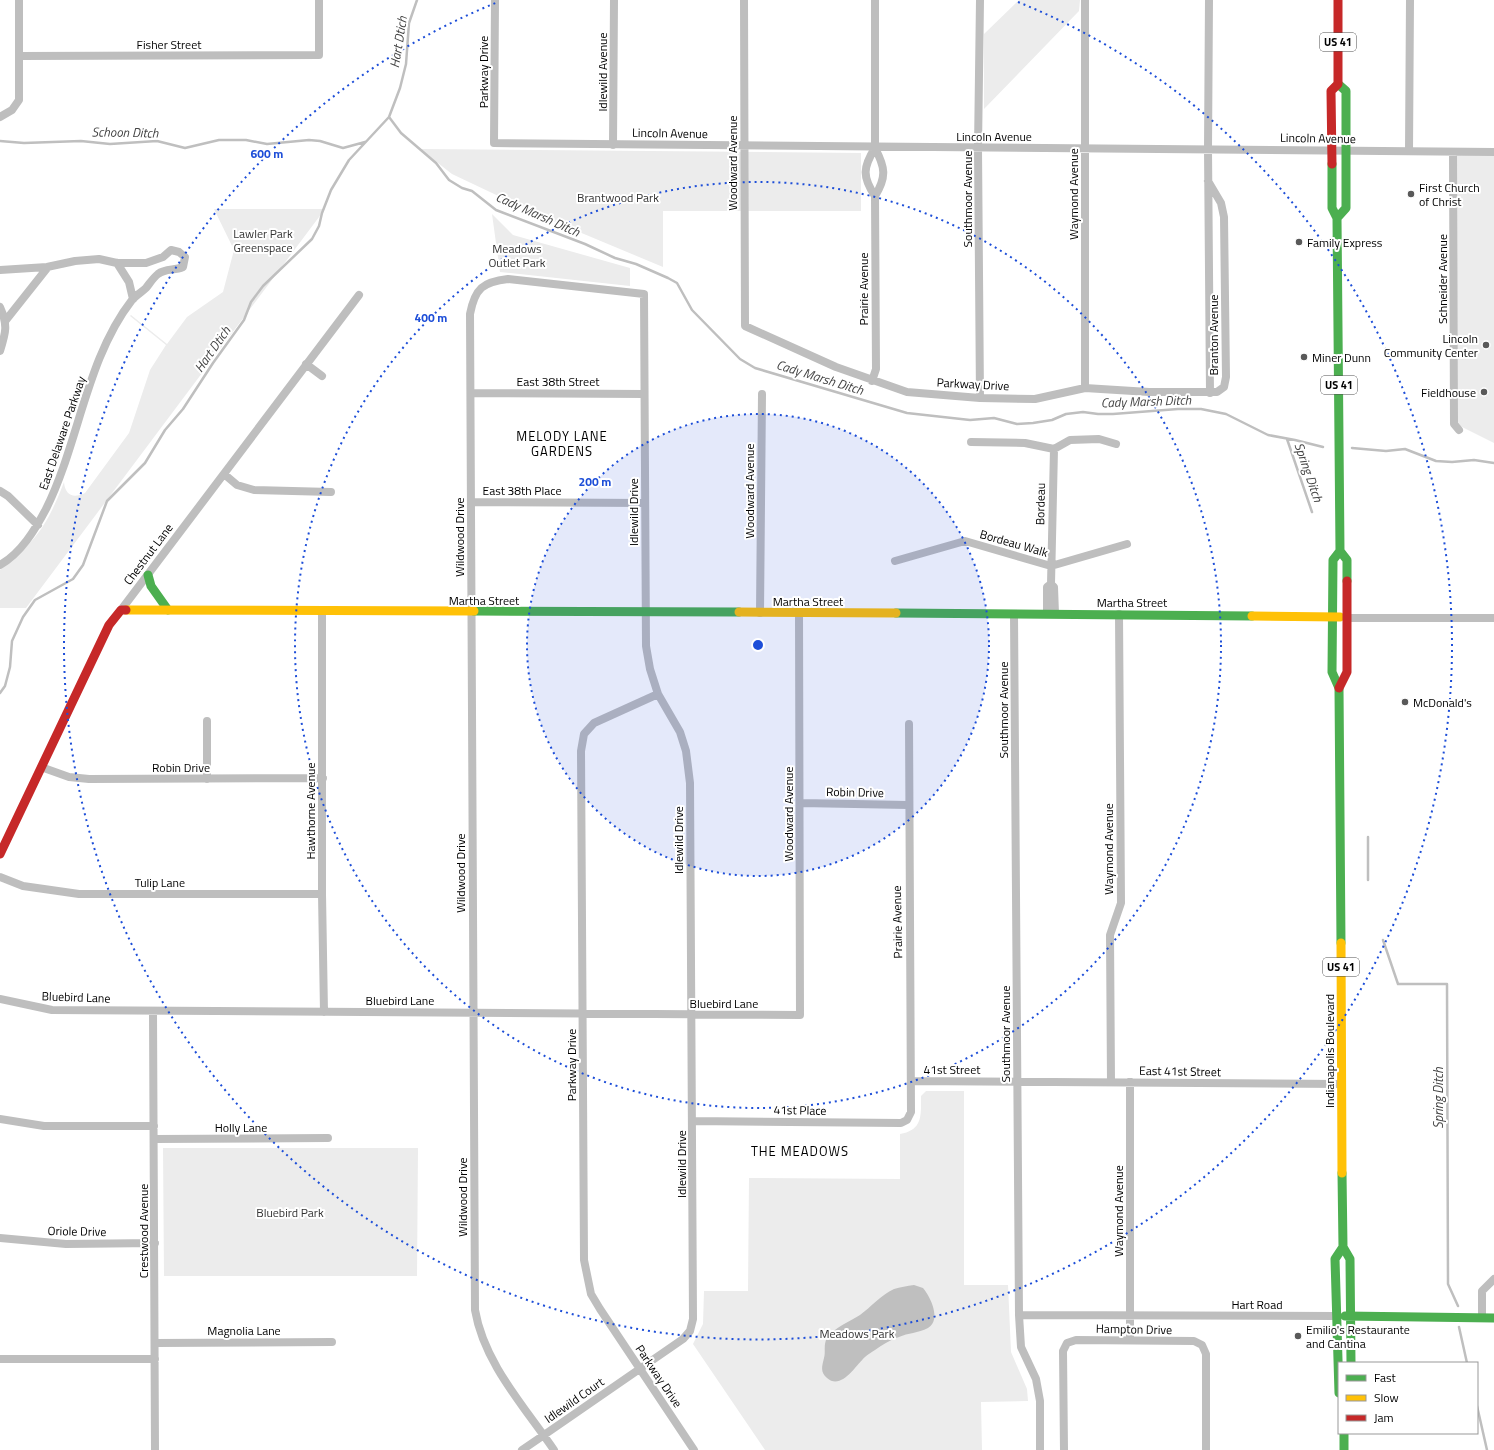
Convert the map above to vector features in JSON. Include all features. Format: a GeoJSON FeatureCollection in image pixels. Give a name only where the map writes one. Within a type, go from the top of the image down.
{"type":"FeatureCollection","features":[{"type":"Feature","properties":{"kind":"main road","name":"Indianapolis Boulevard"},"geometry":{"type":"LineString","coordinates":[[1338,0],[1338,84],[1331,91],[1331,150],[1332,208],[1337,218],[1340,551],[1347,560],[1347,672],[1339,688]]}},
{"type":"Feature","properties":{"kind":"main road","name":"Indianapolis Boulevard"},"geometry":{"type":"LineString","coordinates":[[1337,218],[1346,208],[1346,91],[1338,84]]}},
{"type":"Feature","properties":{"kind":"main road","name":"Indianapolis Boulevard"},"geometry":{"type":"LineString","coordinates":[[1340,551],[1333,560],[1332,672],[1339,688],[1343,1246],[1350,1259],[1351,1362]]}},
{"type":"Feature","properties":{"kind":"main road"},"geometry":{"type":"LineString","coordinates":[[148,575],[151,586],[168,610]]}},
{"type":"Feature","properties":{"kind":"main road","name":"Martha Street"},"geometry":{"type":"LineString","coordinates":[[121,610],[1332,615],[1347,618]]}},
{"type":"Feature","properties":{"kind":"main road","name":"Chestnut Lane"},"geometry":{"type":"LineString","coordinates":[[0,854],[109,625],[121,610]]}},
{"type":"Feature","properties":{"kind":"main road","name":"Indianapolis Boulevard"},"geometry":{"type":"LineString","coordinates":[[1338,1367],[1336,1259],[1343,1246]]}},
{"type":"Feature","properties":{"kind":"main road","name":"Hart Road"},"geometry":{"type":"LineString","coordinates":[[1336,1316],[1494,1318]]}},
{"type":"Feature","properties":{"kind":"main road"},"geometry":{"type":"LineString","coordinates":[[1344,1434],[1344,1450]]}},
{"type":"Feature","properties":{"kind":"street"},"geometry":{"type":"LineString","coordinates":[[0,117],[12,110],[19,100],[19,0]]}},
{"type":"Feature","properties":{"kind":"street","name":"Fisher Street"},"geometry":{"type":"LineString","coordinates":[[20,56],[319,55],[320,0]]}},
{"type":"Feature","properties":{"kind":"street","name":"Parkway Drive"},"geometry":{"type":"LineString","coordinates":[[494,143],[495,0]]}},
{"type":"Feature","properties":{"kind":"street","name":"Idlewild Avenue"},"geometry":{"type":"LineString","coordinates":[[613,145],[614,0]]}},
{"type":"Feature","properties":{"kind":"street","name":"Woodward Avenue"},"geometry":{"type":"LineString","coordinates":[[744,0],[745,326]]}},
{"type":"Feature","properties":{"kind":"street","name":"Prairie Avenue"},"geometry":{"type":"LineString","coordinates":[[872,381],[876,369],[875,196],[883,183],[883,163],[875,148],[875,0]]}},
{"type":"Feature","properties":{"kind":"street","name":"Southmoor Avenue"},"geometry":{"type":"LineString","coordinates":[[980,0],[978,148],[980,398]]}},
{"type":"Feature","properties":{"kind":"street","name":"Waymond Avenue"},"geometry":{"type":"LineString","coordinates":[[1085,0],[1085,388]]}},
{"type":"Feature","properties":{"kind":"street","name":"Branton Avenue"},"geometry":{"type":"LineString","coordinates":[[1208,181],[1221,203],[1224,217],[1226,377],[1224,387],[1217,392],[1210,393],[1208,181],[1209,0]]}},
{"type":"Feature","properties":{"kind":"street"},"geometry":{"type":"LineString","coordinates":[[1409,151],[1410,0]]}},
{"type":"Feature","properties":{"kind":"street","name":"Lincoln Avenue"},"geometry":{"type":"LineString","coordinates":[[494,143],[875,148],[1085,148],[1494,152]]}},
{"type":"Feature","properties":{"kind":"street","name":"Prairie Avenue"},"geometry":{"type":"LineString","coordinates":[[875,148],[866,163],[866,183],[875,196]]}},
{"type":"Feature","properties":{"kind":"street","name":"Schneider Avenue"},"geometry":{"type":"LineString","coordinates":[[1453,152],[1454,424],[1459,430]]}},
{"type":"Feature","properties":{"kind":"street","name":"East Delaware Parkway"},"geometry":{"type":"LineString","coordinates":[[0,565],[22,546],[38,525],[56,490],[100,358],[114,330],[133,299],[157,275],[166,269],[176,270],[183,266],[185,257],[179,252],[171,250],[163,257],[146,262],[117,263]]}},
{"type":"Feature","properties":{"kind":"street"},"geometry":{"type":"LineString","coordinates":[[0,270],[48,267],[75,261],[99,259],[117,263],[129,282],[133,299]]}},
{"type":"Feature","properties":{"kind":"street"},"geometry":{"type":"LineString","coordinates":[[6,320],[48,267]]}},
{"type":"Feature","properties":{"kind":"street","name":"Wildwood Drive"},"geometry":{"type":"LineString","coordinates":[[554,1450],[489,1354],[478,1330],[475,1310],[470,314],[473,301],[479,289],[491,281],[508,279],[644,294]]}},
{"type":"Feature","properties":{"kind":"street","name":"Idlewild Drive"},"geometry":{"type":"LineString","coordinates":[[640,1369],[683,1339],[690,1331],[693,1319],[690,783],[686,751],[680,732],[658,694],[650,669],[646,646],[644,294]]}},
{"type":"Feature","properties":{"kind":"street","name":"Chestnut Lane"},"geometry":{"type":"LineString","coordinates":[[121,610],[359,295]]}},
{"type":"Feature","properties":{"kind":"street"},"geometry":{"type":"LineString","coordinates":[[0,307],[6,320],[5,335],[0,351]]}},
{"type":"Feature","properties":{"kind":"street","name":"Parkway Drive"},"geometry":{"type":"LineString","coordinates":[[745,326],[872,381],[907,392],[980,398],[1035,399],[1085,388],[1210,393]]}},
{"type":"Feature","properties":{"kind":"street"},"geometry":{"type":"LineString","coordinates":[[306,364],[322,376]]}},
{"type":"Feature","properties":{"kind":"street","name":"East 38th Street"},"geometry":{"type":"LineString","coordinates":[[471,392],[644,394]]}},
{"type":"Feature","properties":{"kind":"street","name":"Woodward Avenue"},"geometry":{"type":"LineString","coordinates":[[760,613],[762,394]]}},
{"type":"Feature","properties":{"kind":"street"},"geometry":{"type":"LineString","coordinates":[[971,442],[1025,443],[1054,449],[1070,440],[1099,439],[1116,444]]}},
{"type":"Feature","properties":{"kind":"street","name":"Bordeau"},"geometry":{"type":"LineString","coordinates":[[1051,614],[1047,587],[1051,584],[1054,449]]}},
{"type":"Feature","properties":{"kind":"street"},"geometry":{"type":"LineString","coordinates":[[224,474],[237,485],[254,490],[331,492]]}},
{"type":"Feature","properties":{"kind":"street"},"geometry":{"type":"LineString","coordinates":[[0,491],[8,496],[38,525]]}},
{"type":"Feature","properties":{"kind":"street","name":"East 38th Place"},"geometry":{"type":"LineString","coordinates":[[471,502],[645,503]]}},
{"type":"Feature","properties":{"kind":"street","name":"Bordeau Walk"},"geometry":{"type":"LineString","coordinates":[[895,561],[965,541],[1051,566],[1127,544]]}},
{"type":"Feature","properties":{"kind":"street","name":"Hawthorne Avenue"},"geometry":{"type":"LineString","coordinates":[[322,610],[322,894],[324,1012]]}},
{"type":"Feature","properties":{"kind":"street","name":"Woodward Avenue"},"geometry":{"type":"LineString","coordinates":[[799,613],[801,803],[800,1015]]}},
{"type":"Feature","properties":{"kind":"street","name":"Southmoor Avenue"},"geometry":{"type":"LineString","coordinates":[[1014,614],[1019,1315],[1021,1347],[1036,1380],[1040,1401],[1040,1450]]}},
{"type":"Feature","properties":{"kind":"street","name":"Waymond Avenue"},"geometry":{"type":"LineString","coordinates":[[1111,1082],[1110,935],[1121,903],[1119,614]]}},
{"type":"Feature","properties":{"kind":"street","name":"Martha Street"},"geometry":{"type":"LineString","coordinates":[[1347,618],[1494,618]]}},
{"type":"Feature","properties":{"kind":"street","name":"Parkway Drive"},"geometry":{"type":"LineString","coordinates":[[658,694],[594,723],[584,734],[581,751],[584,1260],[586,1276],[591,1294],[694,1450]]}},
{"type":"Feature","properties":{"kind":"street"},"geometry":{"type":"LineString","coordinates":[[207,721],[207,779]]}},
{"type":"Feature","properties":{"kind":"street","name":"Prairie Avenue"},"geometry":{"type":"LineString","coordinates":[[907,1120],[911,1112],[908,805],[909,724]]}},
{"type":"Feature","properties":{"kind":"street","name":"Robin Drive"},"geometry":{"type":"LineString","coordinates":[[41,767],[69,778],[89,779],[323,778]]}},
{"type":"Feature","properties":{"kind":"street","name":"Robin Drive"},"geometry":{"type":"LineString","coordinates":[[801,803],[908,805]]}},
{"type":"Feature","properties":{"kind":"street","name":"Tulip Lane"},"geometry":{"type":"LineString","coordinates":[[0,877],[23,886],[79,894],[322,894]]}},
{"type":"Feature","properties":{"kind":"street","name":"Bluebird Lane"},"geometry":{"type":"LineString","coordinates":[[0,999],[52,1010],[800,1015]]}},
{"type":"Feature","properties":{"kind":"street","name":"Crestwood Avenue"},"geometry":{"type":"LineString","coordinates":[[153,1011],[156,1343],[155,1450]]}},
{"type":"Feature","properties":{"kind":"street","name":"41st Street"},"geometry":{"type":"LineString","coordinates":[[911,1081],[1017,1081]]}},
{"type":"Feature","properties":{"kind":"street","name":"East 41st Street"},"geometry":{"type":"LineString","coordinates":[[1017,1081],[1342,1084]]}},
{"type":"Feature","properties":{"kind":"street","name":"Waymond Avenue"},"geometry":{"type":"LineString","coordinates":[[1130,1082],[1130,1340]]}},
{"type":"Feature","properties":{"kind":"street"},"geometry":{"type":"LineString","coordinates":[[0,1119],[44,1126],[154,1126]]}},
{"type":"Feature","properties":{"kind":"street","name":"41st Place"},"geometry":{"type":"LineString","coordinates":[[693,1121],[901,1123],[907,1120]]}},
{"type":"Feature","properties":{"kind":"street","name":"Holly Lane"},"geometry":{"type":"LineString","coordinates":[[154,1139],[328,1138]]}},
{"type":"Feature","properties":{"kind":"street","name":"Oriole Drive"},"geometry":{"type":"LineString","coordinates":[[0,1238],[66,1244],[155,1242]]}},
{"type":"Feature","properties":{"kind":"street"},"geometry":{"type":"LineString","coordinates":[[1482,1317],[1482,1291],[1494,1279]]}},
{"type":"Feature","properties":{"kind":"street","name":"Hart Road"},"geometry":{"type":"LineString","coordinates":[[1019,1315],[1336,1316]]}},
{"type":"Feature","properties":{"kind":"street","name":"Hampton Drive"},"geometry":{"type":"LineString","coordinates":[[1064,1450],[1063,1352],[1067,1343],[1076,1340],[1194,1342],[1202,1345],[1206,1354],[1206,1450]]}},
{"type":"Feature","properties":{"kind":"street","name":"Magnolia Lane"},"geometry":{"type":"LineString","coordinates":[[156,1343],[332,1342]]}},
{"type":"Feature","properties":{"kind":"street"},"geometry":{"type":"LineString","coordinates":[[0,1359],[155,1358]]}},
{"type":"Feature","properties":{"kind":"street","name":"Idlewild Court"},"geometry":{"type":"LineString","coordinates":[[522,1450],[640,1369]]}},
{"type":"Feature","properties":{"kind":"green space"},"geometry":{"type":"Polygon","coordinates":[[[1019,0],[1080,0],[1079,11],[984,109],[984,34],[1019,0]]]}},
{"type":"Feature","properties":{"kind":"green space","name":"Brantwood Park"},"geometry":{"type":"Polygon","coordinates":[[[420,149],[861,153],[861,211],[663,211],[663,267],[536,214],[452,174],[420,149]]]}},
{"type":"Feature","properties":{"kind":"green space"},"geometry":{"type":"Polygon","coordinates":[[[1456,154],[1494,155],[1494,443],[1458,425],[1456,154]]]}},
{"type":"Feature","properties":{"kind":"green space","name":"Lawler Park Greenspace"},"geometry":{"type":"Polygon","coordinates":[[[214,209],[325,209],[26,608],[0,608],[0,570],[23,550],[40,531],[52,510],[64,482],[66,490],[70,495],[77,496],[85,493],[129,433],[150,370],[166,345],[130,316],[131,315],[167,344],[187,317],[223,292],[234,250],[214,209]]]}},
{"type":"Feature","properties":{"kind":"green space","name":"Meadows Outlet Park"},"geometry":{"type":"Polygon","coordinates":[[[492,214],[513,235],[630,268],[630,286],[500,272],[492,214]]]}},
{"type":"Feature","properties":{"kind":"green space","name":"Meadows Park"},"geometry":{"type":"Polygon","coordinates":[[[926,1091],[964,1091],[964,1285],[1008,1285],[1011,1352],[1027,1389],[1028,1401],[981,1402],[982,1450],[765,1450],[693,1344],[703,1324],[704,1291],[748,1291],[749,1178],[900,1179],[900,1134],[908,1132],[917,1125],[921,1109],[921,1096],[926,1091]]]}},
{"type":"Feature","properties":{"kind":"green space","name":"Bluebird Park"},"geometry":{"type":"Polygon","coordinates":[[[163,1148],[418,1148],[417,1276],[164,1276],[163,1148]]]}},
{"type":"Feature","properties":{"kind":"shaded area"},"geometry":{"type":"Polygon","coordinates":[[[914,1285],[923,1288],[929,1296],[934,1314],[932,1324],[924,1330],[902,1336],[883,1344],[866,1356],[853,1371],[843,1379],[832,1381],[827,1378],[822,1371],[822,1366],[825,1356],[825,1343],[830,1334],[860,1315],[880,1298],[894,1289],[914,1285]]]}},
{"type":"Feature","properties":{"kind":"waterway","name":"Hart Dtich"},"geometry":{"type":"LineString","coordinates":[[0,693],[5,686],[10,667],[12,641],[23,617],[35,600],[73,579],[83,565],[107,501],[145,463],[165,430],[183,409],[213,363],[244,320],[251,302],[263,286],[312,239],[319,226],[322,213],[331,190],[349,160],[389,117],[400,88],[406,64],[409,23],[417,0]]}},
{"type":"Feature","properties":{"kind":"waterway","name":"Cady Marsh Ditch"},"geometry":{"type":"LineString","coordinates":[[389,117],[401,133],[436,163],[449,180],[462,188],[472,191],[496,210],[585,244],[615,258],[636,264],[677,283],[692,310],[740,359],[755,368],[907,413],[970,420],[994,418],[1017,424],[1052,420],[1066,414],[1083,412],[1113,414],[1178,409],[1201,409],[1226,414],[1268,435],[1323,447]]}},
{"type":"Feature","properties":{"kind":"waterway","name":"Schoon Ditch"},"geometry":{"type":"LineString","coordinates":[[0,141],[24,143],[81,141],[110,144],[157,141],[185,148],[219,140],[246,140],[267,144],[309,140],[320,141],[343,148],[365,142]]}},
{"type":"Feature","properties":{"kind":"waterway","name":"Spring Ditch"},"geometry":{"type":"LineString","coordinates":[[1287,439],[1312,512]]}},
{"type":"Feature","properties":{"kind":"waterway","name":"Cady Marsh Ditch"},"geometry":{"type":"LineString","coordinates":[[1352,448],[1386,451],[1405,449],[1436,461],[1452,462],[1474,460],[1494,463]]}},
{"type":"Feature","properties":{"kind":"waterway","name":"Spring Ditch"},"geometry":{"type":"LineString","coordinates":[[1368,837],[1368,880]]}},
{"type":"Feature","properties":{"kind":"waterway","name":"Spring Ditch"},"geometry":{"type":"LineString","coordinates":[[1383,940],[1398,984],[1447,984],[1448,1284],[1458,1306]]}},
{"type":"Feature","properties":{"kind":"waterway"},"geometry":{"type":"LineString","coordinates":[[1459,1327],[1467,1362]]}},
{"type":"Feature","properties":{"kind":"waterway"},"geometry":{"type":"LineString","coordinates":[[1478,1410],[1487,1450]]}},
{"type":"Feature","properties":{"kind":"traffic: fast"},"geometry":{"type":"LineString","coordinates":[[1337,218],[1346,208],[1346,91],[1338,84]]}},
{"type":"Feature","properties":{"kind":"traffic: fast"},"geometry":{"type":"LineString","coordinates":[[1332,164],[1332,208],[1337,218],[1340,551],[1347,560],[1347,581]]}},
{"type":"Feature","properties":{"kind":"traffic: fast"},"geometry":{"type":"LineString","coordinates":[[1340,551],[1333,560],[1332,672],[1339,688],[1341,943]]}},
{"type":"Feature","properties":{"kind":"traffic: fast"},"geometry":{"type":"LineString","coordinates":[[148,575],[151,586],[168,610]]}},
{"type":"Feature","properties":{"kind":"traffic: fast"},"geometry":{"type":"LineString","coordinates":[[474,611],[739,612]]}},
{"type":"Feature","properties":{"kind":"traffic: fast"},"geometry":{"type":"LineString","coordinates":[[896,613],[1252,616]]}},
{"type":"Feature","properties":{"kind":"traffic: fast"},"geometry":{"type":"LineString","coordinates":[[1342,1173],[1343,1247],[1350,1259],[1351,1362]]}},
{"type":"Feature","properties":{"kind":"traffic: fast"},"geometry":{"type":"LineString","coordinates":[[1338,1362],[1335,1259],[1343,1247]]}},
{"type":"Feature","properties":{"kind":"traffic: fast"},"geometry":{"type":"LineString","coordinates":[[1345,1316],[1494,1318]]}},
{"type":"Feature","properties":{"kind":"traffic: fast"},"geometry":{"type":"LineString","coordinates":[[1344,1434],[1344,1450]]}},
{"type":"Feature","properties":{"kind":"traffic: slow"},"geometry":{"type":"LineString","coordinates":[[126,610],[474,611]]}},
{"type":"Feature","properties":{"kind":"traffic: slow"},"geometry":{"type":"LineString","coordinates":[[739,612],[896,613]]}},
{"type":"Feature","properties":{"kind":"traffic: slow"},"geometry":{"type":"LineString","coordinates":[[1252,616],[1340,617]]}},
{"type":"Feature","properties":{"kind":"traffic: slow"},"geometry":{"type":"LineString","coordinates":[[1341,943],[1342,1173]]}},
{"type":"Feature","properties":{"kind":"traffic: jam"},"geometry":{"type":"LineString","coordinates":[[1332,164],[1331,91],[1338,84],[1338,0]]}},
{"type":"Feature","properties":{"kind":"traffic: jam"},"geometry":{"type":"LineString","coordinates":[[1339,688],[1347,672],[1347,581]]}},
{"type":"Feature","properties":{"kind":"traffic: jam"},"geometry":{"type":"LineString","coordinates":[[0,854],[109,625],[121,610],[126,610]]}},
{"type":"Feature","properties":{"kind":"place","name":"First Church of Christ"},"geometry":{"type":"Point","coordinates":[1411,194]}},
{"type":"Feature","properties":{"kind":"place","name":"Family Express"},"geometry":{"type":"Point","coordinates":[1299,242]}},
{"type":"Feature","properties":{"kind":"place","name":"Lincoln Community Center"},"geometry":{"type":"Point","coordinates":[1486,345]}},
{"type":"Feature","properties":{"kind":"place","name":"Miner Dunn"},"geometry":{"type":"Point","coordinates":[1304,357]}},
{"type":"Feature","properties":{"kind":"place","name":"Fieldhouse"},"geometry":{"type":"Point","coordinates":[1484,392]}},
{"type":"Feature","properties":{"kind":"place","name":"McDonald's"},"geometry":{"type":"Point","coordinates":[1405,702]}},
{"type":"Feature","properties":{"kind":"place","name":"Emilio's Restaurante and Cantina"},"geometry":{"type":"Point","coordinates":[1298,1336]}},
{"type":"Feature","properties":{"kind":"district","name":"MELODY LANE GARDENS"},"geometry":{"type":"Point","coordinates":[562,444]}},
{"type":"Feature","properties":{"kind":"district","name":"THE MEADOWS"},"geometry":{"type":"Point","coordinates":[800,1151]}}]}
